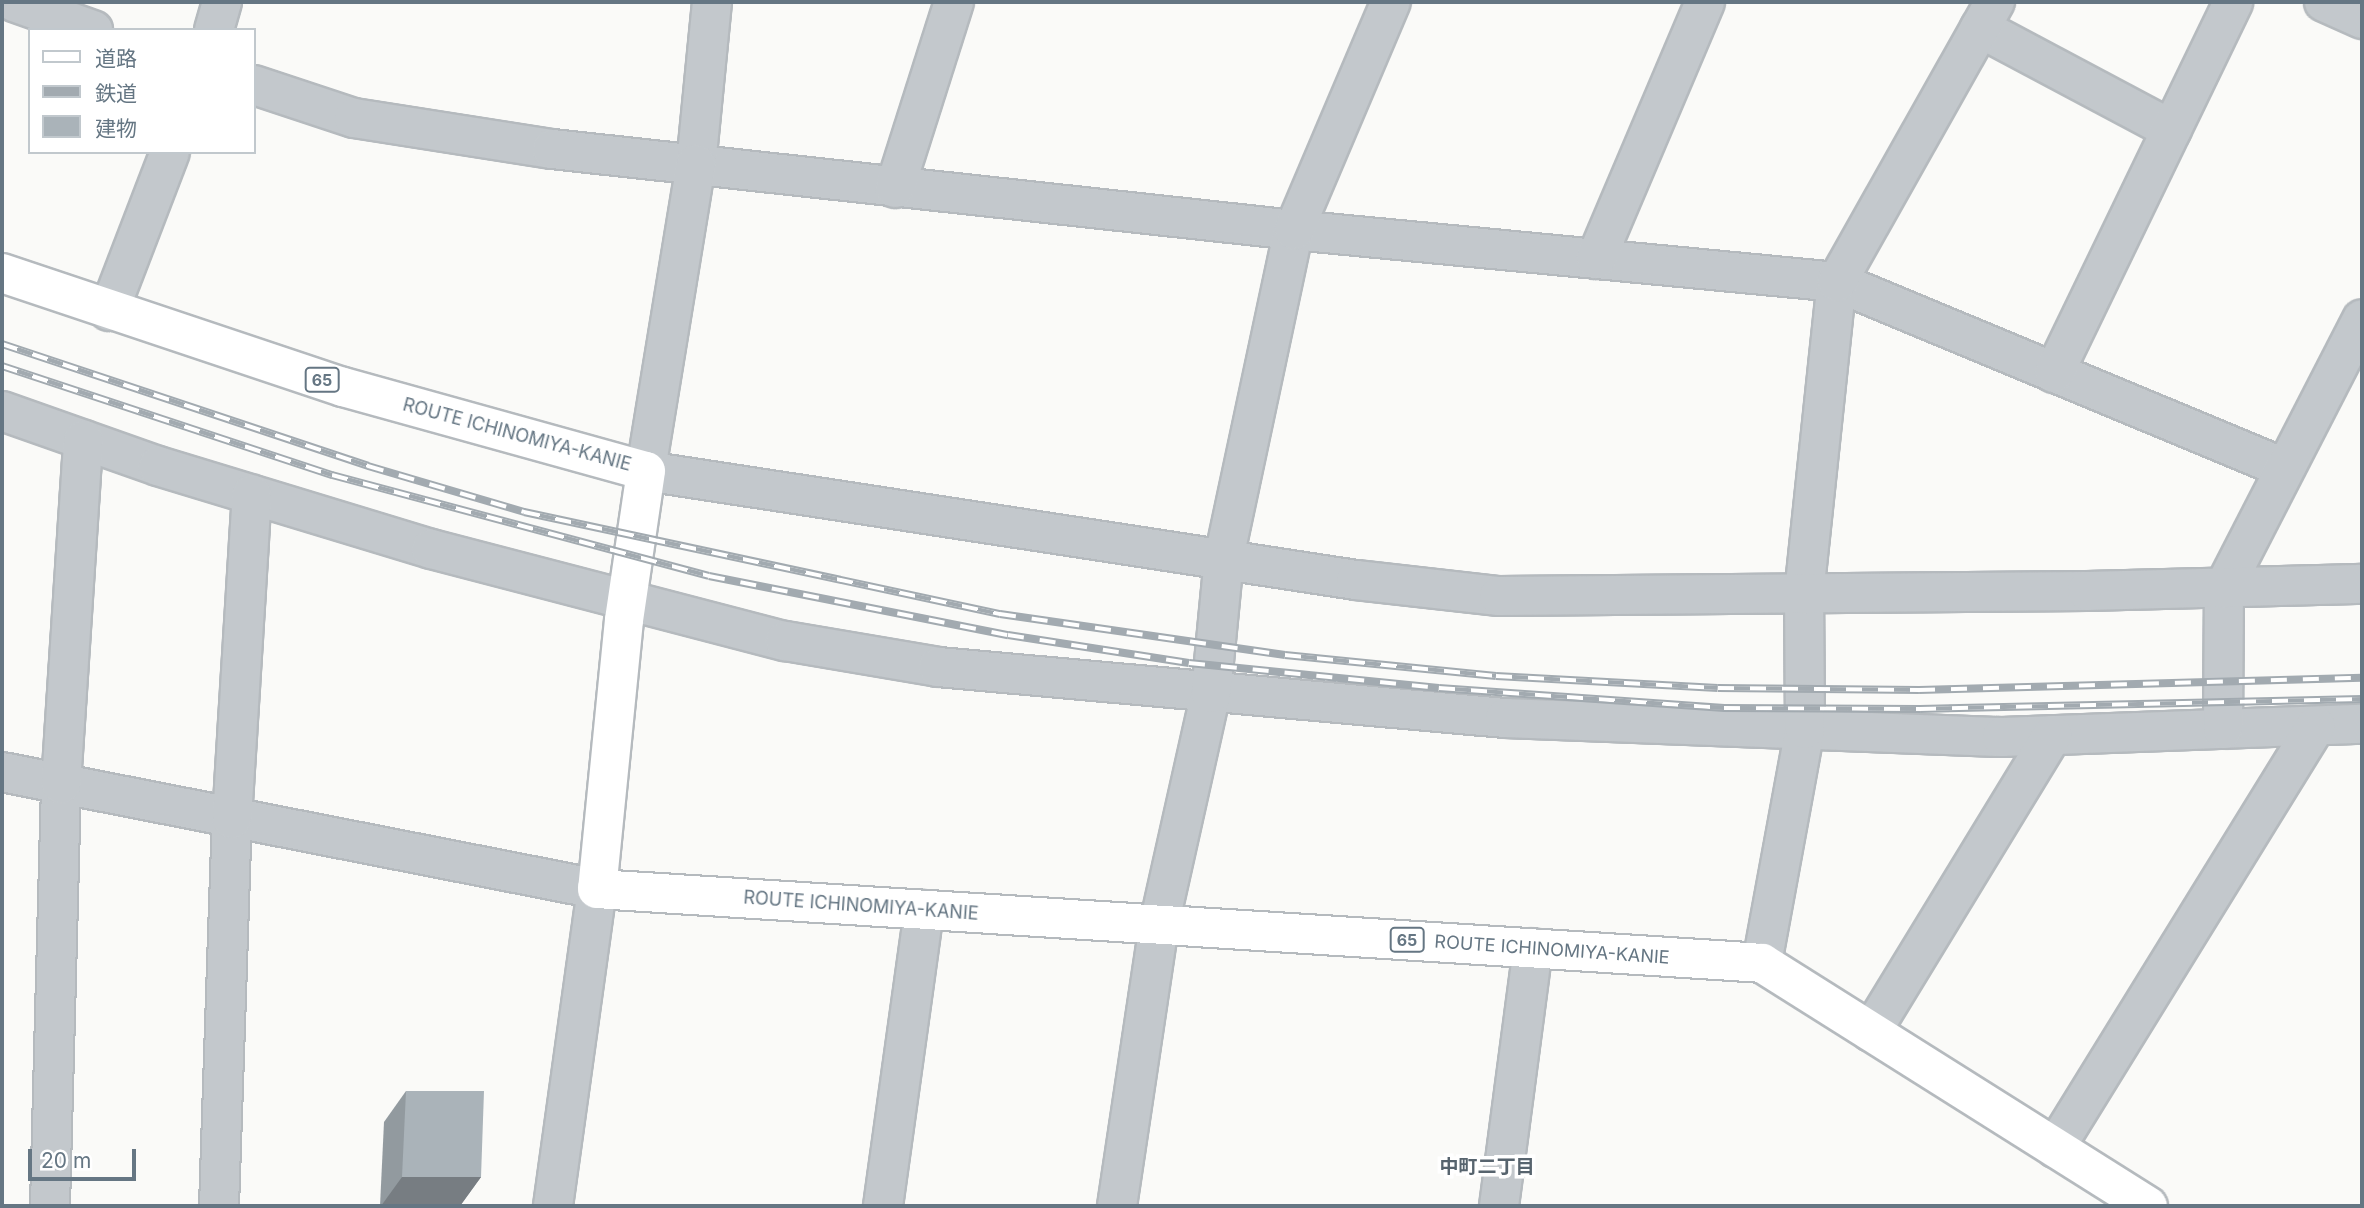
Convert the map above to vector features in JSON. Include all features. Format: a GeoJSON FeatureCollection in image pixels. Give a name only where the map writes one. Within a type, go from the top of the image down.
{"type":"FeatureCollection","features":[{"type":"Feature","properties":{"kind":"main road","name":"ROUTE ICHINOMIYA-KANIE"},"geometry":{"type":"LineString","coordinates":[[2,273],[109,311],[343,387],[646,471],[627,601],[597,889],[1762,963],[2148,1206]]}},
{"type":"Feature","properties":{"kind":"street"},"geometry":{"type":"LineString","coordinates":[[13,2],[87,28]]}},
{"type":"Feature","properties":{"kind":"street"},"geometry":{"type":"LineString","coordinates":[[215,28],[222,2]]}},
{"type":"Feature","properties":{"kind":"street"},"geometry":{"type":"LineString","coordinates":[[712,2],[696,164],[646,471],[1356,580],[1499,596],[1804,594],[2362,584]]}},
{"type":"Feature","properties":{"kind":"street"},"geometry":{"type":"LineString","coordinates":[[895,188],[954,2]]}},
{"type":"Feature","properties":{"kind":"street"},"geometry":{"type":"LineString","coordinates":[[1117,1206],[1159,925],[1210,693],[1224,558],[1294,230],[1391,2]]}},
{"type":"Feature","properties":{"kind":"street"},"geometry":{"type":"LineString","coordinates":[[1596,259],[1705,2]]}},
{"type":"Feature","properties":{"kind":"street"},"geometry":{"type":"LineString","coordinates":[[2054,373],[2233,2]]}},
{"type":"Feature","properties":{"kind":"street"},"geometry":{"type":"LineString","coordinates":[[2324,2],[2362,19]]}},
{"type":"Feature","properties":{"kind":"street"},"geometry":{"type":"LineString","coordinates":[[1762,963],[1805,729],[1804,594],[1837,282],[1988,15],[2172,130]]}},
{"type":"Feature","properties":{"kind":"street"},"geometry":{"type":"LineString","coordinates":[[256,86],[354,118],[552,149],[1294,230],[1837,282],[2283,468]]}},
{"type":"Feature","properties":{"kind":"street"},"geometry":{"type":"LineString","coordinates":[[109,311],[169,154]]}},
{"type":"Feature","properties":{"kind":"street"},"geometry":{"type":"LineString","coordinates":[[2223,729],[2224,588],[2283,468],[2362,319]]}},
{"type":"Feature","properties":{"kind":"street"},"geometry":{"type":"LineString","coordinates":[[2,411],[252,495],[627,601],[785,641],[938,667],[1505,718],[2052,735],[2362,724]]}},
{"type":"Feature","properties":{"kind":"street"},"geometry":{"type":"LineString","coordinates":[[50,1206],[61,784],[83,440]]}},
{"type":"Feature","properties":{"kind":"street"},"geometry":{"type":"LineString","coordinates":[[219,1206],[232,819],[252,495]]}},
{"type":"Feature","properties":{"kind":"street"},"geometry":{"type":"LineString","coordinates":[[2055,1148],[2316,726]]}},
{"type":"Feature","properties":{"kind":"street"},"geometry":{"type":"LineString","coordinates":[[1871,1032],[2052,735]]}},
{"type":"Feature","properties":{"kind":"street"},"geometry":{"type":"LineString","coordinates":[[2,772],[597,889],[553,1206]]}},
{"type":"Feature","properties":{"kind":"street"},"geometry":{"type":"LineString","coordinates":[[883,1206],[924,910]]}},
{"type":"Feature","properties":{"kind":"street"},"geometry":{"type":"LineString","coordinates":[[1499,1206],[1532,948]]}},
{"type":"Feature","properties":{"kind":"building"},"geometry":{"type":"Polygon","coordinates":[[[406,1091],[484,1091],[481,1177],[402,1177],[406,1091]]]}},
{"type":"Feature","properties":{"kind":"railway"},"geometry":{"type":"LineString","coordinates":[[2,344],[368,466],[524,512],[1000,614],[1285,655],[1496,676],[1718,688],[1919,690],[2362,678]]}},
{"type":"Feature","properties":{"kind":"railway"},"geometry":{"type":"LineString","coordinates":[[2,366],[332,475],[709,576],[1008,635],[1189,663],[1439,688],[1724,708],[1920,709],[2362,699]]}},
{"type":"Feature","properties":{"kind":"district","name":"中町二丁目"},"geometry":{"type":"Point","coordinates":[1487,1167]}}]}
